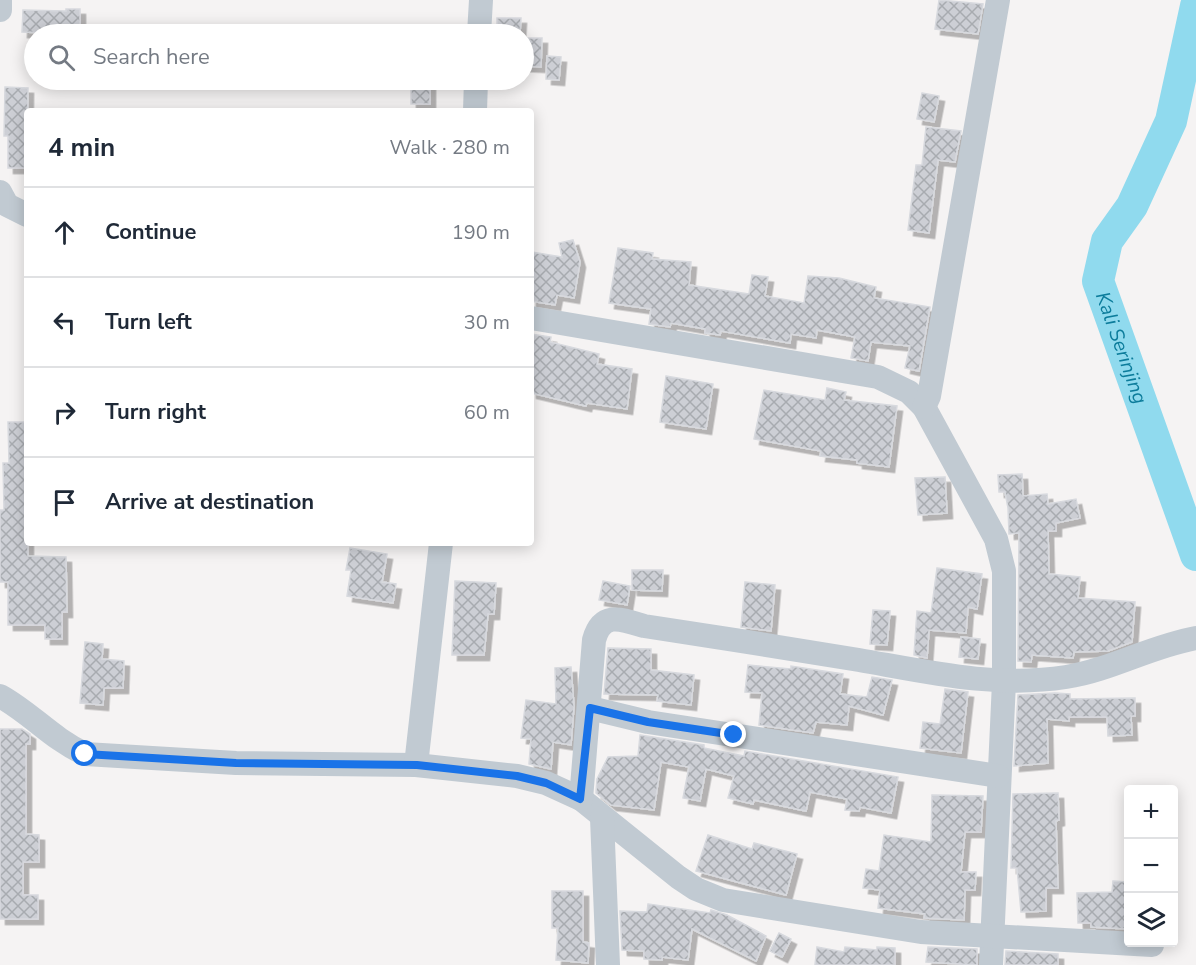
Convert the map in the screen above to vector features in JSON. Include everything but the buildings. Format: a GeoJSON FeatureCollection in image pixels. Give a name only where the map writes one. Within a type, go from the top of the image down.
{"type":"FeatureCollection","features":[{"type":"Feature","properties":{"kind":"street"},"geometry":{"type":"LineString","coordinates":[[0,0],[0,10]]}},
{"type":"Feature","properties":{"kind":"street"},"geometry":{"type":"LineString","coordinates":[[480,24],[481,0]]}},
{"type":"Feature","properties":{"kind":"street"},"geometry":{"type":"LineString","coordinates":[[924,407],[929,396],[954,261],[998,0]]}},
{"type":"Feature","properties":{"kind":"street"},"geometry":{"type":"LineString","coordinates":[[475,108],[476,90]]}},
{"type":"Feature","properties":{"kind":"street"},"geometry":{"type":"LineString","coordinates":[[0,192],[7,205],[24,214]]}},
{"type":"Feature","properties":{"kind":"street"},"geometry":{"type":"LineString","coordinates":[[534,319],[878,377],[909,392],[924,407],[996,539],[1002,555],[1004,571],[1004,682],[991,965]]}},
{"type":"Feature","properties":{"kind":"street"},"geometry":{"type":"LineString","coordinates":[[417,765],[441,546]]}},
{"type":"Feature","properties":{"kind":"street"},"geometry":{"type":"LineString","coordinates":[[580,799],[597,628],[606,621],[618,618],[644,626],[944,675],[1004,682],[1066,677],[1120,663],[1176,642],[1196,638]]}},
{"type":"Feature","properties":{"kind":"street"},"geometry":{"type":"LineString","coordinates":[[0,696],[18,706],[35,724],[63,744],[85,754],[236,763],[417,765],[517,776],[546,783],[580,799],[696,889],[723,900],[921,932],[1124,943]]}},
{"type":"Feature","properties":{"kind":"street"},"geometry":{"type":"LineString","coordinates":[[590,708],[648,722],[998,776]]}},
{"type":"Feature","properties":{"kind":"street"},"geometry":{"type":"LineString","coordinates":[[602,818],[608,965]]}},
{"type":"Feature","properties":{"kind":"waterway","name":"Kali Serinjing"},"geometry":{"type":"LineString","coordinates":[[1196,6],[1171,121],[1132,206],[1107,241],[1098,281],[1196,555]]}},
{"type":"Feature","properties":{"kind":"route"},"geometry":{"type":"LineString","coordinates":[[85,754],[236,763],[417,765],[517,776],[546,783],[580,799],[590,708],[648,722],[734,735]]}}]}
